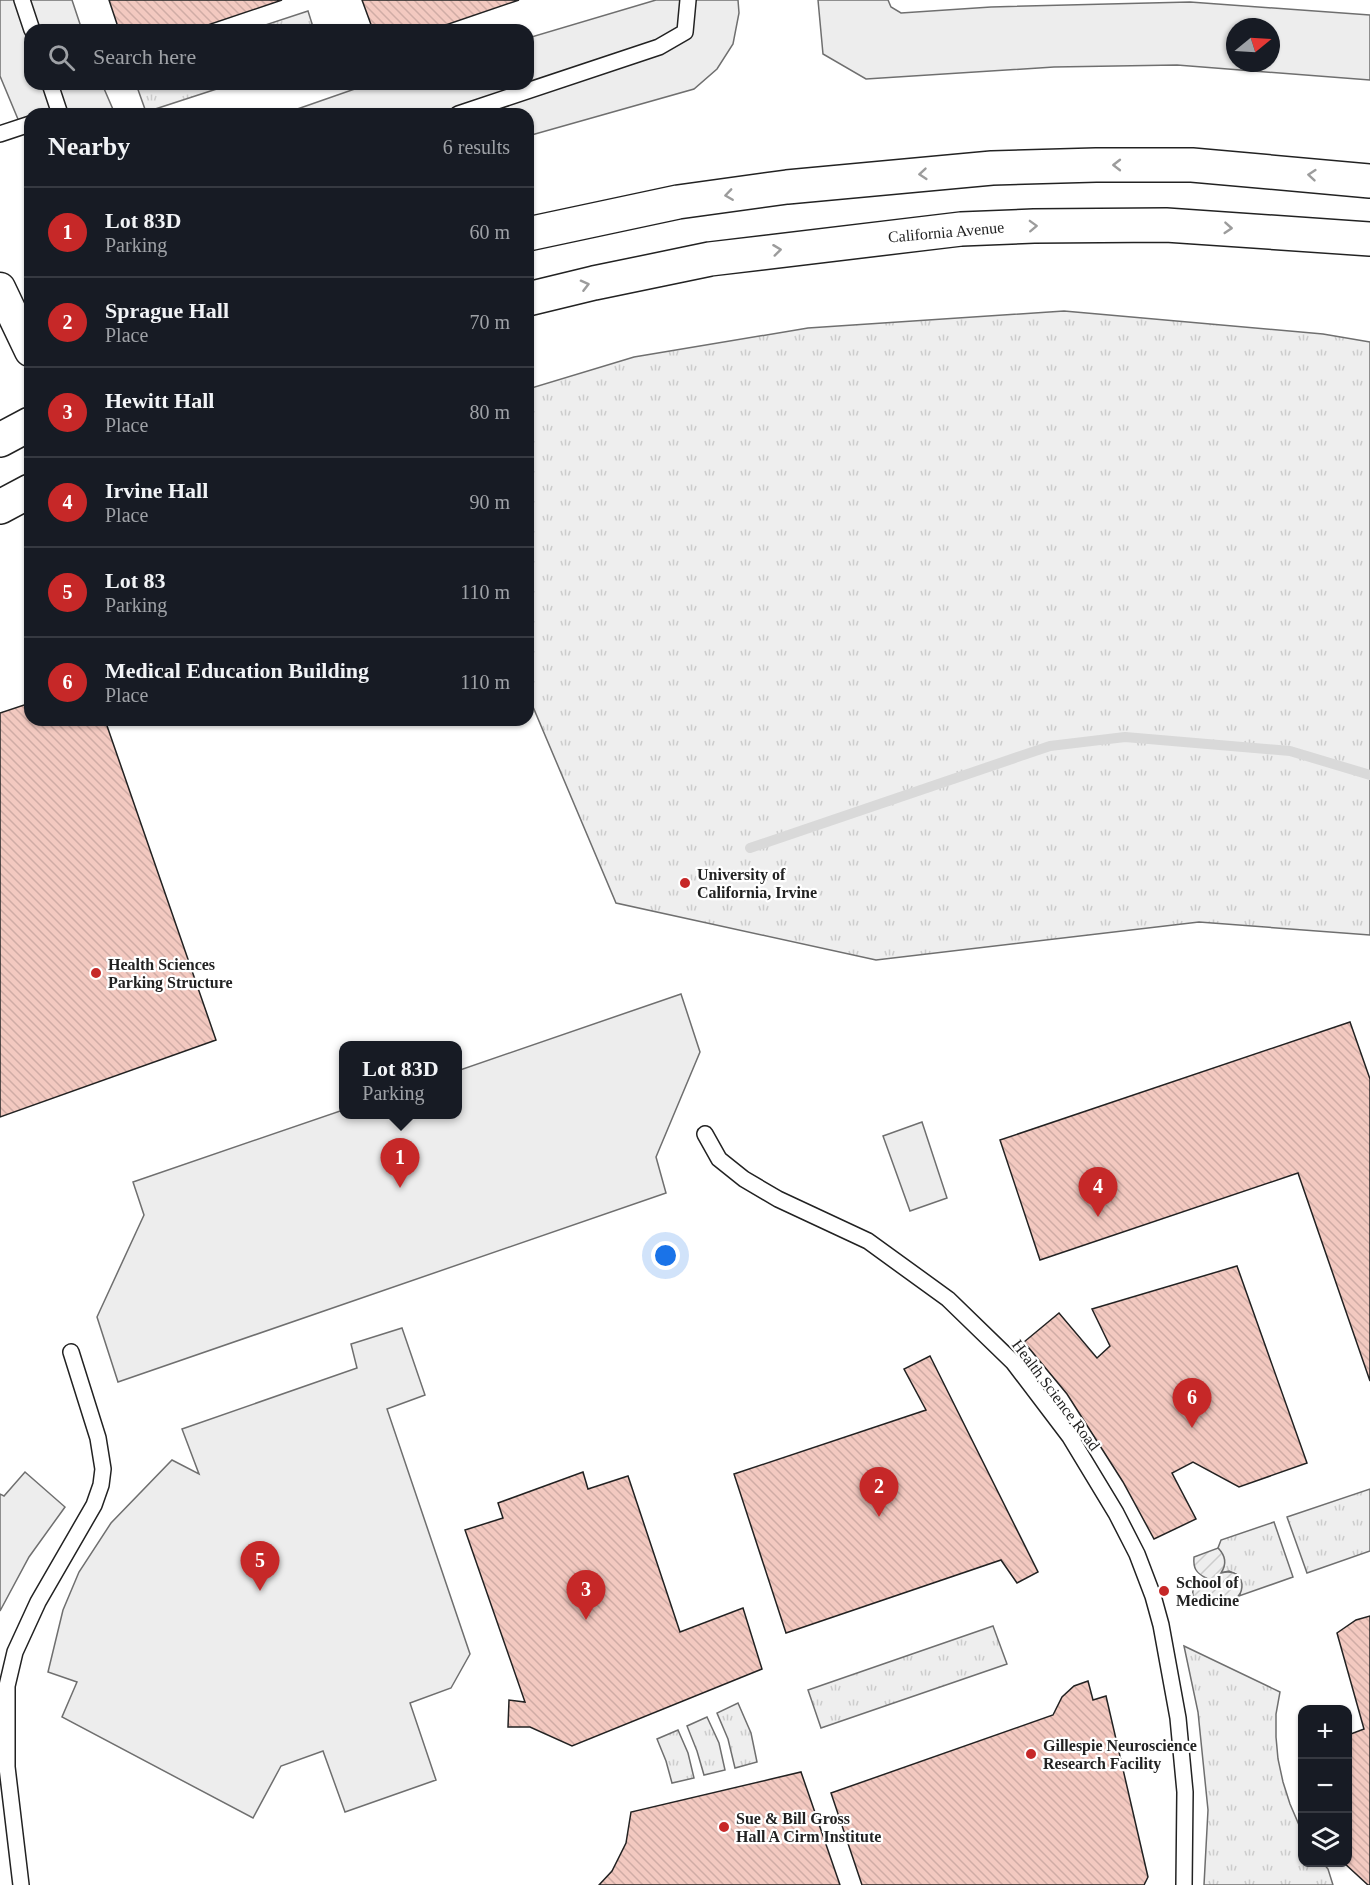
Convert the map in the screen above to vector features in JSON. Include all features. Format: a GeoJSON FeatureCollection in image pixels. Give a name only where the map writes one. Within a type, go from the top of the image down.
{"type":"FeatureCollection","features":[{"type":"Feature","properties":{"kind":"street"},"geometry":{"type":"LineString","coordinates":[[534,233],[678,202],[787,187],[992,168],[1192,165],[1370,181]]}},
{"type":"Feature","properties":{"kind":"street","name":"California Avenue"},"geometry":{"type":"LineString","coordinates":[[534,298],[710,259],[961,229],[1166,225],[1370,239]]}},
{"type":"Feature","properties":{"kind":"street"},"geometry":{"type":"LineString","coordinates":[[0,288],[24,338]]}},
{"type":"Feature","properties":{"kind":"street"},"geometry":{"type":"LineString","coordinates":[[0,440],[24,427]]}},
{"type":"Feature","properties":{"kind":"street"},"geometry":{"type":"LineString","coordinates":[[0,507],[24,494]]}},
{"type":"Feature","properties":{"kind":"lane"},"geometry":{"type":"LineString","coordinates":[[22,0],[30,24]]}},
{"type":"Feature","properties":{"kind":"lane"},"geometry":{"type":"LineString","coordinates":[[534,89],[659,47],[684,32],[688,0]]}},
{"type":"Feature","properties":{"kind":"lane"},"geometry":{"type":"LineString","coordinates":[[52,90],[58,108]]}},
{"type":"Feature","properties":{"kind":"lane"},"geometry":{"type":"LineString","coordinates":[[476,108],[530,90]]}},
{"type":"Feature","properties":{"kind":"lane"},"geometry":{"type":"LineString","coordinates":[[0,134],[24,126]]}},
{"type":"Feature","properties":{"kind":"lane","name":"Health Science Road"},"geometry":{"type":"LineString","coordinates":[[705,1134],[718,1159],[744,1179],[777,1199],[868,1241],[948,1299],[1013,1362],[1070,1437],[1116,1513],[1137,1554],[1161,1625],[1178,1718],[1184,1782],[1184,1885]]}},
{"type":"Feature","properties":{"kind":"lane"},"geometry":{"type":"LineString","coordinates":[[21,1885],[7,1767],[3,1684],[38,1602],[94,1505],[101,1485],[103,1469],[98,1438],[70,1353]]}},
{"type":"Feature","properties":{"kind":"green space"},"geometry":{"type":"Polygon","coordinates":[[[308,11],[312,24],[268,24],[308,11]]]}},
{"type":"Feature","properties":{"kind":"green space"},"geometry":{"type":"Polygon","coordinates":[[[138,90],[214,90],[158,108],[145,108],[138,90]]]}},
{"type":"Feature","properties":{"kind":"green space"},"geometry":{"type":"Polygon","coordinates":[[[1064,311],[1323,334],[1370,342],[1370,935],[1199,922],[876,960],[616,903],[534,709],[534,387],[634,357],[808,328],[1064,311]]]}},
{"type":"Feature","properties":{"kind":"green space"},"geometry":{"type":"Polygon","coordinates":[[[1370,1489],[1370,1551],[1307,1573],[1287,1517],[1370,1489]]]}},
{"type":"Feature","properties":{"kind":"green space"},"geometry":{"type":"Polygon","coordinates":[[[1274,1522],[1293,1577],[1239,1596],[1238,1575],[1229,1571],[1220,1573],[1221,1552],[1218,1548],[1221,1540],[1274,1522]]]}},
{"type":"Feature","properties":{"kind":"green space"},"geometry":{"type":"Polygon","coordinates":[[[1218,1548],[1225,1560],[1221,1573],[1231,1572],[1238,1575],[1242,1587],[1240,1594],[1235,1598],[1229,1600],[1220,1598],[1211,1606],[1204,1607],[1194,1600],[1193,1596],[1195,1586],[1206,1578],[1196,1570],[1194,1557],[1218,1548]]]}},
{"type":"Feature","properties":{"kind":"green space"},"geometry":{"type":"Polygon","coordinates":[[[993,1626],[1007,1664],[821,1728],[808,1690],[993,1626]]]}},
{"type":"Feature","properties":{"kind":"green space"},"geometry":{"type":"Polygon","coordinates":[[[1184,1646],[1280,1692],[1276,1714],[1278,1759],[1283,1782],[1298,1823],[1298,1867],[1326,1867],[1333,1885],[1204,1885],[1208,1810],[1198,1712],[1184,1646]]]}},
{"type":"Feature","properties":{"kind":"green space"},"geometry":{"type":"Polygon","coordinates":[[[738,1703],[751,1733],[757,1762],[735,1768],[728,1739],[717,1713],[738,1703]]]}},
{"type":"Feature","properties":{"kind":"green space"},"geometry":{"type":"Polygon","coordinates":[[[707,1717],[719,1743],[725,1770],[704,1775],[687,1726],[707,1717]]]}},
{"type":"Feature","properties":{"kind":"green space"},"geometry":{"type":"Polygon","coordinates":[[[678,1730],[688,1753],[694,1778],[672,1783],[657,1739],[678,1730]]]}},
{"type":"Feature","properties":{"kind":"shaded area"},"geometry":{"type":"Polygon","coordinates":[[[0,0],[72,0],[80,24],[24,24],[24,90],[105,90],[112,108],[24,108],[24,134],[0,76],[0,0]]]}},
{"type":"Feature","properties":{"kind":"shaded area"},"geometry":{"type":"Polygon","coordinates":[[[656,0],[738,0],[739,13],[733,44],[717,69],[694,89],[534,134],[534,108],[300,108],[352,90],[534,90],[534,36],[656,0]]]}},
{"type":"Feature","properties":{"kind":"shaded area"},"geometry":{"type":"Polygon","coordinates":[[[818,0],[888,0],[891,7],[901,13],[991,7],[1190,2],[1370,15],[1370,80],[1267,72],[1280,72],[1280,18],[1226,18],[1226,69],[1177,65],[1054,67],[866,79],[823,54],[818,0]]]}},
{"type":"Feature","properties":{"kind":"shaded area"},"geometry":{"type":"Polygon","coordinates":[[[681,994],[700,1052],[656,1157],[666,1193],[118,1382],[97,1317],[144,1215],[133,1182],[339,1111],[339,1119],[462,1119],[462,1069],[681,994]]]}},
{"type":"Feature","properties":{"kind":"shaded area"},"geometry":{"type":"Polygon","coordinates":[[[922,1122],[947,1198],[910,1211],[883,1136],[922,1122]]]}},
{"type":"Feature","properties":{"kind":"shaded area"},"geometry":{"type":"Polygon","coordinates":[[[402,1328],[425,1395],[387,1409],[470,1654],[451,1688],[410,1703],[436,1780],[345,1812],[323,1751],[281,1766],[253,1818],[62,1717],[77,1682],[48,1672],[63,1610],[79,1572],[111,1523],[172,1460],[199,1474],[182,1429],[357,1368],[351,1344],[402,1328]]]}},
{"type":"Feature","properties":{"kind":"shaded area"},"geometry":{"type":"Polygon","coordinates":[[[25,1472],[65,1507],[29,1557],[0,1611],[0,1494],[4,1496],[25,1472]]]}},
{"type":"Feature","properties":{"kind":"building"},"geometry":{"type":"Polygon","coordinates":[[[109,0],[282,0],[211,24],[117,24],[109,0]]]}},
{"type":"Feature","properties":{"kind":"building"},"geometry":{"type":"Polygon","coordinates":[[[362,0],[519,0],[449,24],[371,24],[362,0]]]}},
{"type":"Feature","properties":{"kind":"building","name":"Health Sciences Parking Structure"},"geometry":{"type":"Polygon","coordinates":[[[24,705],[24,726],[107,726],[216,1040],[0,1117],[0,713],[24,705]]]}},
{"type":"Feature","properties":{"kind":"building"},"geometry":{"type":"Polygon","coordinates":[[[1350,1022],[1370,1079],[1370,1381],[1298,1173],[1040,1260],[1000,1140],[1350,1022]]]}},
{"type":"Feature","properties":{"kind":"building"},"geometry":{"type":"Polygon","coordinates":[[[1237,1266],[1307,1463],[1239,1487],[1193,1462],[1172,1473],[1196,1519],[1154,1539],[1123,1482],[1067,1394],[1024,1342],[1059,1313],[1097,1358],[1110,1346],[1092,1309],[1237,1266]]]}},
{"type":"Feature","properties":{"kind":"building"},"geometry":{"type":"Polygon","coordinates":[[[930,1356],[1038,1572],[1017,1583],[1001,1560],[786,1633],[734,1474],[926,1410],[904,1369],[930,1356]]]}},
{"type":"Feature","properties":{"kind":"building"},"geometry":{"type":"Polygon","coordinates":[[[583,1472],[588,1489],[628,1476],[680,1632],[743,1608],[762,1669],[572,1746],[530,1727],[508,1727],[509,1700],[525,1702],[465,1530],[503,1518],[498,1503],[583,1472]]]}},
{"type":"Feature","properties":{"kind":"building"},"geometry":{"type":"Polygon","coordinates":[[[1370,1616],[1370,1885],[1348,1867],[1352,1867],[1352,1734],[1364,1729],[1337,1633],[1356,1620],[1370,1616]]]}},
{"type":"Feature","properties":{"kind":"building","name":"Gillespie Neuroscience Research Facility"},"geometry":{"type":"Polygon","coordinates":[[[1088,1681],[1093,1700],[1106,1696],[1148,1877],[1144,1885],[862,1885],[831,1793],[1053,1715],[1062,1697],[1074,1686],[1088,1681]]]}},
{"type":"Feature","properties":{"kind":"building","name":"Sue & Bill Gross Hall A Cirm Institute"},"geometry":{"type":"Polygon","coordinates":[[[801,1772],[840,1885],[599,1885],[612,1871],[626,1843],[631,1812],[801,1772]]]}},
{"type":"Feature","properties":{"kind":"waterway"},"geometry":{"type":"LineString","coordinates":[[750,848],[1050,746],[1125,737],[1290,751],[1370,775]]}},
{"type":"Feature","properties":{"kind":"place","name":"University of California, Irvine"},"geometry":{"type":"Point","coordinates":[685,883]}},
{"type":"Feature","properties":{"kind":"place","name":"Health Sciences Parking Structure"},"geometry":{"type":"Point","coordinates":[96,973]}},
{"type":"Feature","properties":{"kind":"place","name":"Lot 83D"},"geometry":{"type":"Point","coordinates":[400,1188]}},
{"type":"Feature","properties":{"kind":"place","name":"Irvine Hall"},"geometry":{"type":"Point","coordinates":[1098,1217]}},
{"type":"Feature","properties":{"kind":"place","name":"Medical Education Building"},"geometry":{"type":"Point","coordinates":[1192,1428]}},
{"type":"Feature","properties":{"kind":"place","name":"Sprague Hall"},"geometry":{"type":"Point","coordinates":[879,1517]}},
{"type":"Feature","properties":{"kind":"place","name":"Lot 83"},"geometry":{"type":"Point","coordinates":[260,1591]}},
{"type":"Feature","properties":{"kind":"place","name":"School of Medicine"},"geometry":{"type":"Point","coordinates":[1164,1591]}},
{"type":"Feature","properties":{"kind":"place","name":"Hewitt Hall"},"geometry":{"type":"Point","coordinates":[586,1620]}},
{"type":"Feature","properties":{"kind":"place","name":"Gillespie Neuroscience Research Facility"},"geometry":{"type":"Point","coordinates":[1031,1754]}},
{"type":"Feature","properties":{"kind":"place","name":"Sue & Bill Gross Hall A Cirm Institute"},"geometry":{"type":"Point","coordinates":[724,1827]}}]}
